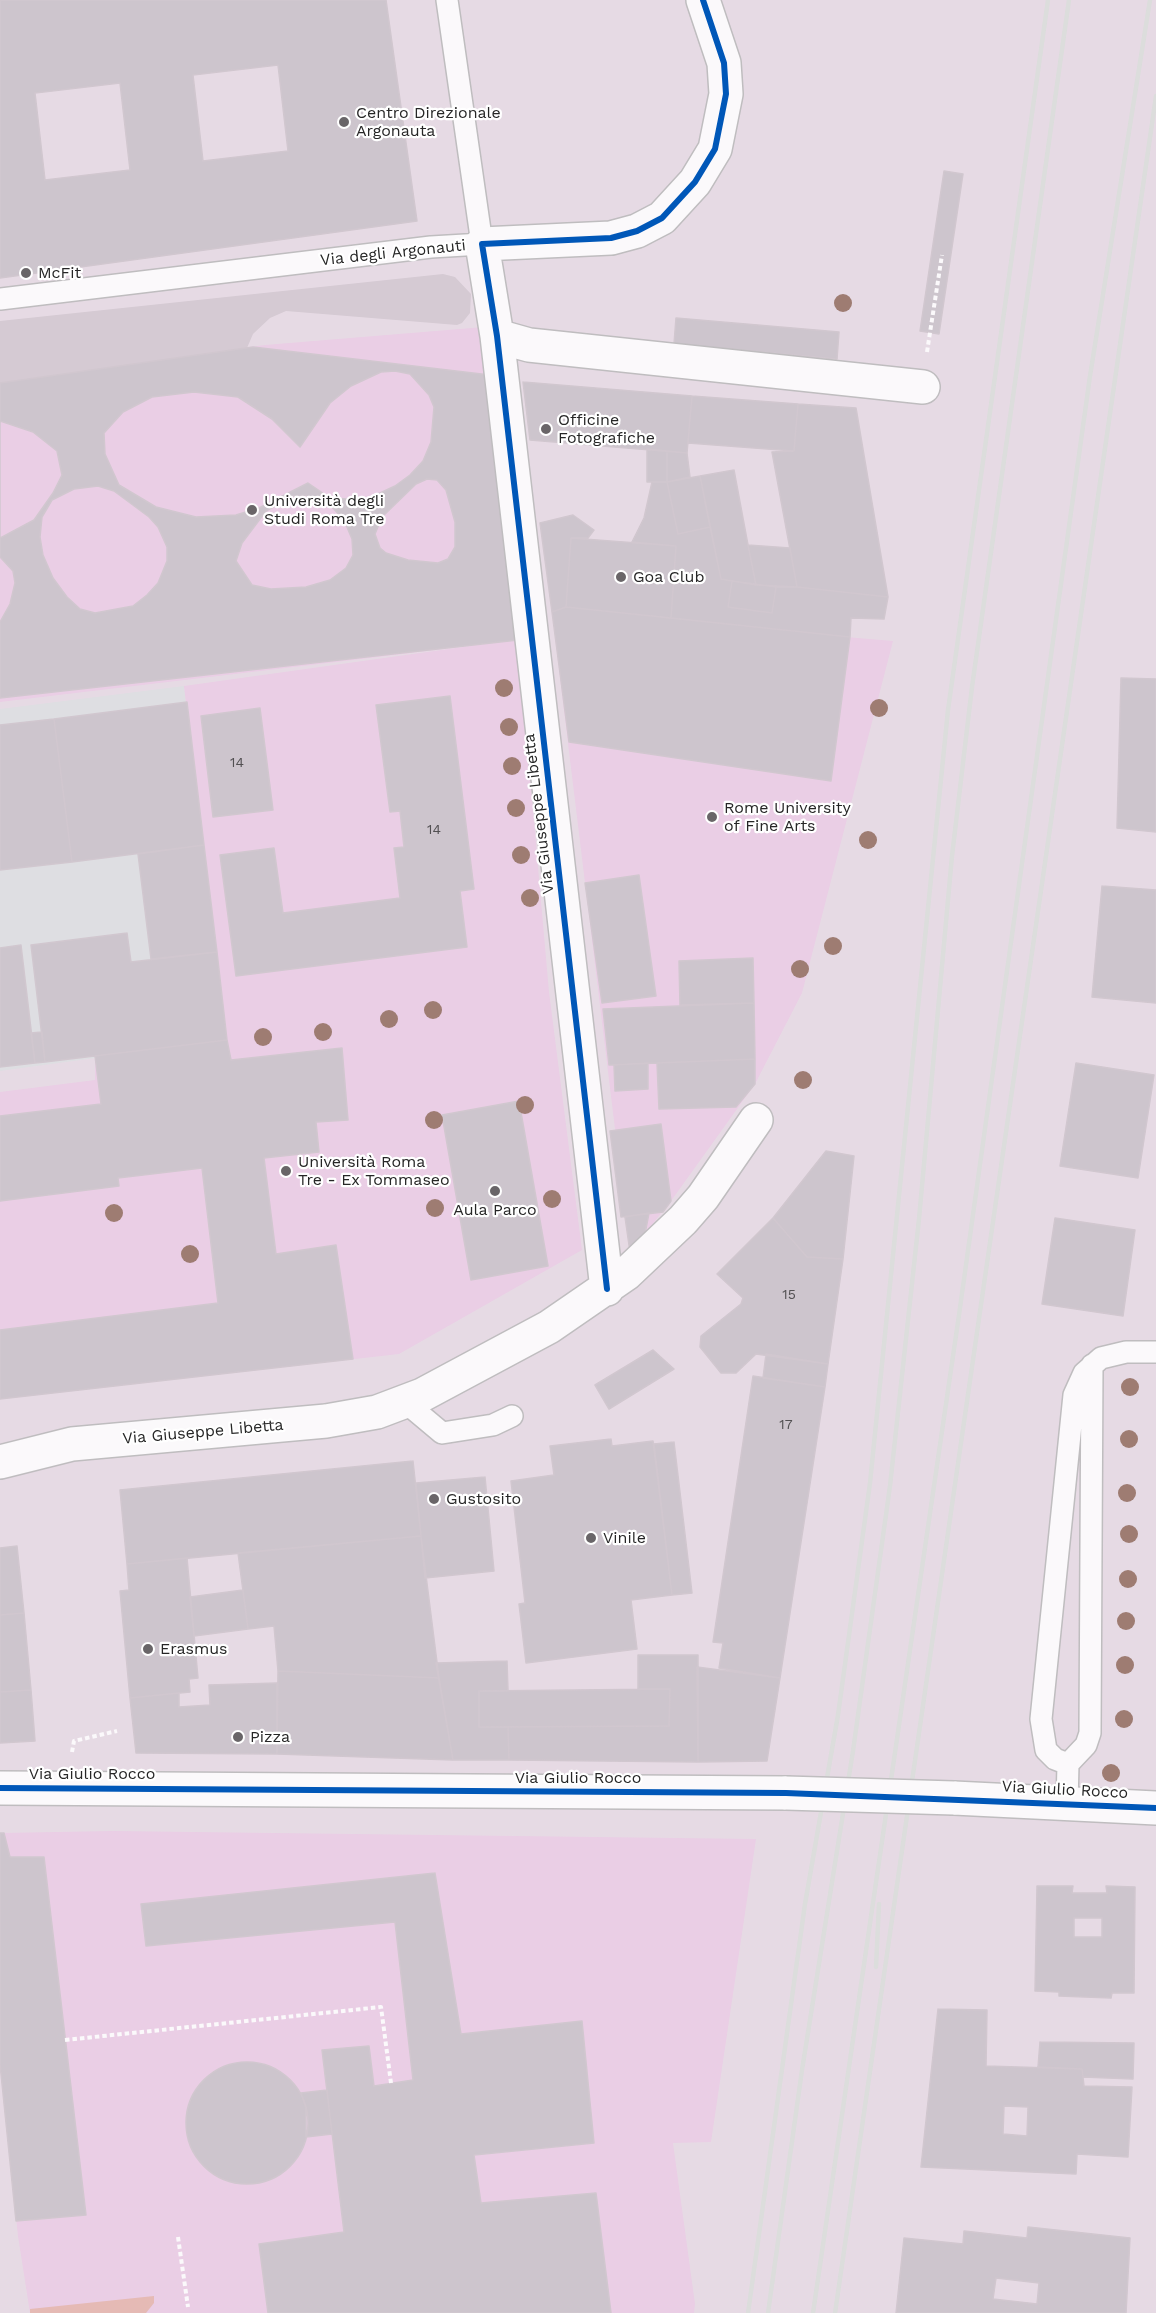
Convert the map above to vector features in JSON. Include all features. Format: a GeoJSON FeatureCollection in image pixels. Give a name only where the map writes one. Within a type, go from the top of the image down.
{"type":"FeatureCollection","features":[{"type":"Feature","properties":{"kind":"street"},"geometry":{"type":"LineString","coordinates":[[482,244],[611,238],[637,231],[662,218],[695,182],[715,149],[726,94],[724,63],[703,0]]}},
{"type":"Feature","properties":{"kind":"street","name":"Via degli Argonauti"},"geometry":{"type":"LineString","coordinates":[[482,244],[497,336]]}},
{"type":"Feature","properties":{"kind":"street"},"geometry":{"type":"LineString","coordinates":[[497,336],[529,345],[922,387]]}},
{"type":"Feature","properties":{"kind":"street","name":"Via Giuseppe Libetta"},"geometry":{"type":"LineString","coordinates":[[497,336],[607,1289]]}},
{"type":"Feature","properties":{"kind":"street","name":"Via Giuseppe Libetta"},"geometry":{"type":"LineString","coordinates":[[0,1462],[72,1444],[326,1421],[377,1412],[405,1402],[549,1327],[607,1289],[683,1220],[722,1173],[756,1120]]}},
{"type":"Feature","properties":{"kind":"street","name":"Via Giulio Rocco"},"geometry":{"type":"LineString","coordinates":[[0,1788],[786,1793],[954,1798],[1156,1808]]}},
{"type":"Feature","properties":{"kind":"lane"},"geometry":{"type":"LineString","coordinates":[[447,0],[482,244]]}},
{"type":"Feature","properties":{"kind":"lane","name":"Via degli Argonauti"},"geometry":{"type":"LineString","coordinates":[[0,299],[431,247],[482,244]]}},
{"type":"Feature","properties":{"kind":"lane"},"geometry":{"type":"LineString","coordinates":[[1068,1764],[1055,1759],[1046,1749],[1041,1719],[1072,1412],[1078,1383],[1092,1365],[1112,1354],[1156,1352]]}},
{"type":"Feature","properties":{"kind":"lane"},"geometry":{"type":"LineString","coordinates":[[1066,1804],[1068,1764],[1086,1745],[1090,1733],[1092,1365]]}},
{"type":"Feature","properties":{"kind":"lane"},"geometry":{"type":"LineString","coordinates":[[405,1402],[442,1434],[493,1425],[512,1416]]}},
{"type":"Feature","properties":{"kind":"path"},"geometry":{"type":"LineString","coordinates":[[930,333],[942,255]]}},
{"type":"Feature","properties":{"kind":"path"},"geometry":{"type":"LineString","coordinates":[[65,2040],[381,2007],[391,2084]]}},
{"type":"Feature","properties":{"kind":"path"},"geometry":{"type":"LineString","coordinates":[[178,2237],[188,2307]]}},
{"type":"Feature","properties":{"kind":"shaded area"},"geometry":{"type":"Polygon","coordinates":[[[443,274],[455,277],[471,294],[470,313],[462,323],[457,325],[286,311],[270,318],[253,334],[247,348],[0,383],[0,321],[443,274]]]}},
{"type":"Feature","properties":{"kind":"shaded area"},"geometry":{"type":"Polygon","coordinates":[[[484,327],[518,640],[549,992],[582,1250],[399,1354],[0,1399],[0,1092],[95,1080],[95,1056],[227,1040],[184,686],[470,646],[0,702],[0,379],[265,345],[484,327]]]}},
{"type":"Feature","properties":{"kind":"shaded area","name":"Rome University of Fine Arts"},"geometry":{"type":"Polygon","coordinates":[[[552,612],[893,641],[802,993],[755,1084],[671,1201],[630,1252],[552,612]]]}},
{"type":"Feature","properties":{"kind":"shaded area"},"geometry":{"type":"Polygon","coordinates":[[[184,686],[227,1040],[0,1071],[0,709],[184,686]]]}},
{"type":"Feature","properties":{"kind":"shaded area"},"geometry":{"type":"Polygon","coordinates":[[[113,1831],[756,1839],[711,2142],[673,2143],[695,2304],[694,2313],[30,2313],[18,2236],[0,2064],[0,1833],[113,1831]]]}},
{"type":"Feature","properties":{"kind":"shaded area"},"geometry":{"type":"Polygon","coordinates":[[[154,2296],[154,2303],[146,2313],[30,2313],[30,2309],[154,2296]]]}},
{"type":"Feature","properties":{"kind":"building","name":"Centro Direzionale Argonauta"},"geometry":{"type":"Polygon","coordinates":[[[0,0],[386,0],[417,221],[0,278],[0,0]],[[278,65],[193,75],[203,161],[288,151],[278,65]],[[120,83],[35,93],[45,180],[130,170],[120,83]]]}},
{"type":"Feature","properties":{"kind":"building"},"geometry":{"type":"Polygon","coordinates":[[[944,171],[963,174],[939,334],[920,331],[944,171]]]}},
{"type":"Feature","properties":{"kind":"building"},"geometry":{"type":"Polygon","coordinates":[[[676,318],[839,332],[837,359],[674,344],[676,318]]]}},
{"type":"Feature","properties":{"kind":"building","name":"Università degli Studi Roma Tre"},"geometry":{"type":"Polygon","coordinates":[[[253,347],[490,375],[518,640],[0,698],[0,622],[10,604],[15,583],[13,571],[0,557],[0,383],[253,347]],[[427,479],[416,484],[382,517],[375,534],[380,548],[386,553],[408,560],[438,563],[448,559],[455,547],[455,522],[446,490],[437,480],[427,479]],[[98,486],[74,489],[52,500],[42,517],[40,537],[43,555],[53,578],[67,597],[80,609],[95,613],[133,606],[158,583],[167,561],[167,547],[158,527],[149,517],[114,491],[98,486]],[[305,495],[293,496],[266,511],[242,543],[236,561],[252,585],[271,589],[306,587],[330,580],[346,568],[353,555],[352,539],[344,520],[331,506],[305,495]]]}},
{"type":"Feature","properties":{"kind":"building"},"geometry":{"type":"Polygon","coordinates":[[[395,371],[410,374],[429,395],[434,407],[431,442],[423,461],[410,475],[395,486],[365,500],[330,498],[308,483],[259,508],[236,515],[196,517],[156,507],[119,485],[105,454],[104,433],[123,412],[152,397],[194,392],[238,397],[272,419],[300,447],[330,403],[351,386],[381,372],[395,371]]]}},
{"type":"Feature","properties":{"kind":"building"},"geometry":{"type":"Polygon","coordinates":[[[523,382],[692,396],[687,453],[530,440],[523,382]]]}},
{"type":"Feature","properties":{"kind":"building"},"geometry":{"type":"Polygon","coordinates":[[[692,396],[798,404],[794,451],[688,443],[692,396]]]}},
{"type":"Feature","properties":{"kind":"building"},"geometry":{"type":"Polygon","coordinates":[[[798,404],[856,408],[888,597],[797,587],[772,452],[794,451],[798,404]]]}},
{"type":"Feature","properties":{"kind":"building"},"geometry":{"type":"Polygon","coordinates":[[[0,421],[33,432],[57,451],[62,475],[53,493],[34,520],[0,538],[0,421]]]}},
{"type":"Feature","properties":{"kind":"building"},"geometry":{"type":"Polygon","coordinates":[[[647,449],[667,451],[667,482],[647,482],[647,449]]]}},
{"type":"Feature","properties":{"kind":"building"},"geometry":{"type":"Polygon","coordinates":[[[667,451],[687,453],[690,477],[667,482],[667,451]]]}},
{"type":"Feature","properties":{"kind":"building"},"geometry":{"type":"Polygon","coordinates":[[[734,470],[756,585],[721,579],[700,476],[734,470]]]}},
{"type":"Feature","properties":{"kind":"building"},"geometry":{"type":"Polygon","coordinates":[[[700,476],[710,527],[678,534],[667,482],[700,476]]]}},
{"type":"Feature","properties":{"kind":"building"},"geometry":{"type":"Polygon","coordinates":[[[652,482],[667,482],[678,534],[710,527],[721,579],[732,581],[728,607],[772,613],[776,587],[797,587],[888,597],[884,619],[851,618],[850,637],[671,618],[676,546],[632,542],[644,518],[652,482]]]}},
{"type":"Feature","properties":{"kind":"building"},"geometry":{"type":"Polygon","coordinates":[[[573,515],[594,530],[588,538],[571,538],[566,607],[552,612],[540,523],[573,515]]]}},
{"type":"Feature","properties":{"kind":"building","name":"Goa Club"},"geometry":{"type":"Polygon","coordinates":[[[571,538],[676,546],[671,618],[566,607],[571,538]]]}},
{"type":"Feature","properties":{"kind":"building"},"geometry":{"type":"Polygon","coordinates":[[[748,545],[790,548],[797,587],[756,585],[748,545]]]}},
{"type":"Feature","properties":{"kind":"building"},"geometry":{"type":"Polygon","coordinates":[[[732,581],[776,587],[772,613],[728,607],[732,581]]]}},
{"type":"Feature","properties":{"kind":"building"},"geometry":{"type":"Polygon","coordinates":[[[566,607],[850,637],[831,781],[569,742],[552,612],[566,607]]]}},
{"type":"Feature","properties":{"kind":"building"},"geometry":{"type":"Polygon","coordinates":[[[1121,678],[1156,679],[1156,832],[1117,828],[1121,678]]]}},
{"type":"Feature","properties":{"kind":"building"},"geometry":{"type":"Polygon","coordinates":[[[450,696],[474,889],[460,891],[467,947],[236,976],[220,855],[274,848],[283,913],[400,898],[394,848],[404,847],[400,811],[390,812],[376,705],[450,696]]]}},
{"type":"Feature","properties":{"kind":"building"},"geometry":{"type":"Polygon","coordinates":[[[187,702],[204,845],[72,862],[54,719],[187,702]]]}},
{"type":"Feature","properties":{"kind":"building"},"geometry":{"type":"Polygon","coordinates":[[[260,708],[273,810],[213,817],[201,716],[260,708]]]}},
{"type":"Feature","properties":{"kind":"building"},"geometry":{"type":"Polygon","coordinates":[[[54,719],[72,862],[0,870],[0,725],[54,719]]]}},
{"type":"Feature","properties":{"kind":"building"},"geometry":{"type":"Polygon","coordinates":[[[204,845],[217,952],[151,959],[138,854],[204,845]]]}},
{"type":"Feature","properties":{"kind":"building"},"geometry":{"type":"Polygon","coordinates":[[[639,875],[656,996],[602,1003],[585,883],[639,875]]]}},
{"type":"Feature","properties":{"kind":"building"},"geometry":{"type":"Polygon","coordinates":[[[1102,886],[1156,890],[1156,1003],[1092,997],[1102,886]]]}},
{"type":"Feature","properties":{"kind":"building"},"geometry":{"type":"Polygon","coordinates":[[[127,933],[131,962],[217,952],[227,1040],[45,1062],[31,945],[127,933]]]}},
{"type":"Feature","properties":{"kind":"building"},"geometry":{"type":"Polygon","coordinates":[[[21,945],[35,1063],[0,1067],[0,948],[21,945]]]}},
{"type":"Feature","properties":{"kind":"building"},"geometry":{"type":"Polygon","coordinates":[[[753,958],[754,1003],[680,1005],[679,961],[753,958]]]}},
{"type":"Feature","properties":{"kind":"building"},"geometry":{"type":"Polygon","coordinates":[[[754,1003],[755,1059],[609,1065],[603,1009],[754,1003]]]}},
{"type":"Feature","properties":{"kind":"building"},"geometry":{"type":"Polygon","coordinates":[[[42,1032],[45,1062],[35,1063],[31,1033],[42,1032]]]}},
{"type":"Feature","properties":{"kind":"building"},"geometry":{"type":"Polygon","coordinates":[[[227,1040],[231,1060],[342,1048],[348,1120],[316,1122],[319,1152],[264,1158],[276,1254],[336,1245],[353,1359],[0,1399],[0,1330],[218,1303],[202,1168],[118,1178],[119,1186],[0,1201],[0,1116],[101,1104],[95,1056],[227,1040]]]}},
{"type":"Feature","properties":{"kind":"building"},"geometry":{"type":"Polygon","coordinates":[[[755,1059],[755,1084],[736,1107],[659,1109],[657,1063],[755,1059]]]}},
{"type":"Feature","properties":{"kind":"building"},"geometry":{"type":"Polygon","coordinates":[[[648,1063],[648,1089],[615,1091],[614,1065],[648,1063]]]}},
{"type":"Feature","properties":{"kind":"building"},"geometry":{"type":"Polygon","coordinates":[[[1076,1063],[1154,1075],[1138,1178],[1060,1166],[1076,1063]]]}},
{"type":"Feature","properties":{"kind":"building","name":"Aula Parco"},"geometry":{"type":"Polygon","coordinates":[[[519,1101],[548,1266],[471,1280],[442,1115],[519,1101]]]}},
{"type":"Feature","properties":{"kind":"building"},"geometry":{"type":"Polygon","coordinates":[[[661,1124],[671,1201],[663,1212],[621,1217],[610,1131],[661,1124]]]}},
{"type":"Feature","properties":{"kind":"building"},"geometry":{"type":"Polygon","coordinates":[[[826,1151],[854,1156],[843,1259],[807,1257],[773,1218],[826,1151]]]}},
{"type":"Feature","properties":{"kind":"building"},"geometry":{"type":"Polygon","coordinates":[[[649,1213],[644,1239],[630,1252],[625,1217],[649,1213]]]}},
{"type":"Feature","properties":{"kind":"building"},"geometry":{"type":"Polygon","coordinates":[[[773,1218],[807,1257],[843,1259],[828,1364],[756,1354],[736,1373],[721,1373],[700,1347],[701,1336],[741,1304],[743,1298],[717,1274],[773,1218]]]}},
{"type":"Feature","properties":{"kind":"building"},"geometry":{"type":"Polygon","coordinates":[[[1055,1218],[1135,1230],[1123,1316],[1042,1304],[1055,1218]]]}},
{"type":"Feature","properties":{"kind":"building"},"geometry":{"type":"Polygon","coordinates":[[[653,1350],[674,1369],[609,1409],[595,1385],[653,1350]]]}},
{"type":"Feature","properties":{"kind":"building"},"geometry":{"type":"Polygon","coordinates":[[[766,1354],[828,1364],[825,1387],[763,1378],[766,1354]]]}},
{"type":"Feature","properties":{"kind":"building"},"geometry":{"type":"Polygon","coordinates":[[[753,1376],[825,1387],[780,1678],[719,1668],[723,1643],[713,1642],[753,1376]]]}},
{"type":"Feature","properties":{"kind":"building","name":"Vinile"},"geometry":{"type":"Polygon","coordinates":[[[611,1439],[612,1446],[653,1441],[672,1595],[631,1600],[637,1649],[526,1663],[519,1604],[525,1603],[511,1481],[554,1475],[550,1446],[611,1439]]]}},
{"type":"Feature","properties":{"kind":"building"},"geometry":{"type":"Polygon","coordinates":[[[674,1442],[692,1593],[672,1595],[654,1444],[674,1442]]]}},
{"type":"Feature","properties":{"kind":"building"},"geometry":{"type":"Polygon","coordinates":[[[413,1461],[421,1536],[127,1564],[120,1490],[413,1461]]]}},
{"type":"Feature","properties":{"kind":"building"},"geometry":{"type":"Polygon","coordinates":[[[485,1477],[494,1571],[425,1578],[416,1483],[485,1477]]]}},
{"type":"Feature","properties":{"kind":"building"},"geometry":{"type":"Polygon","coordinates":[[[421,1536],[439,1678],[278,1671],[274,1626],[248,1629],[238,1553],[421,1536]]]}},
{"type":"Feature","properties":{"kind":"building"},"geometry":{"type":"Polygon","coordinates":[[[17,1546],[24,1613],[0,1615],[0,1548],[17,1546]]]}},
{"type":"Feature","properties":{"kind":"building"},"geometry":{"type":"Polygon","coordinates":[[[187,1558],[198,1678],[189,1679],[190,1692],[130,1698],[120,1591],[129,1590],[127,1564],[187,1558]]]}},
{"type":"Feature","properties":{"kind":"building"},"geometry":{"type":"Polygon","coordinates":[[[243,1590],[248,1629],[194,1636],[190,1597],[243,1590]]]}},
{"type":"Feature","properties":{"kind":"building"},"geometry":{"type":"Polygon","coordinates":[[[24,1613],[31,1690],[0,1692],[0,1615],[24,1613]]]}},
{"type":"Feature","properties":{"kind":"building"},"geometry":{"type":"Polygon","coordinates":[[[638,1655],[698,1655],[698,1762],[509,1760],[508,1727],[669,1726],[670,1689],[638,1689],[638,1655]]]}},
{"type":"Feature","properties":{"kind":"building"},"geometry":{"type":"Polygon","coordinates":[[[507,1661],[508,1691],[479,1691],[479,1727],[508,1727],[509,1760],[453,1760],[436,1663],[507,1661]]]}},
{"type":"Feature","properties":{"kind":"building"},"geometry":{"type":"Polygon","coordinates":[[[697,1667],[780,1678],[767,1761],[698,1762],[697,1667]]]}},
{"type":"Feature","properties":{"kind":"building"},"geometry":{"type":"Polygon","coordinates":[[[278,1671],[439,1678],[453,1760],[277,1754],[278,1671]]]}},
{"type":"Feature","properties":{"kind":"building"},"geometry":{"type":"Polygon","coordinates":[[[277,1683],[277,1754],[136,1753],[130,1698],[179,1693],[179,1707],[210,1705],[209,1685],[277,1683]]]}},
{"type":"Feature","properties":{"kind":"building"},"geometry":{"type":"Polygon","coordinates":[[[670,1689],[669,1726],[479,1727],[479,1691],[670,1689]]]}},
{"type":"Feature","properties":{"kind":"building"},"geometry":{"type":"Polygon","coordinates":[[[31,1690],[35,1741],[0,1743],[0,1692],[31,1690]]]}},
{"type":"Feature","properties":{"kind":"building"},"geometry":{"type":"Polygon","coordinates":[[[0,1833],[4,1833],[10,1857],[44,1857],[86,2215],[16,2221],[0,2064],[0,1833]]]}},
{"type":"Feature","properties":{"kind":"building"},"geometry":{"type":"Polygon","coordinates":[[[435,1873],[461,2034],[582,2021],[594,2143],[474,2155],[481,2203],[596,2193],[611,2313],[268,2313],[259,2244],[344,2232],[322,2050],[369,2046],[374,2086],[413,2080],[395,1922],[146,1946],[141,1904],[435,1873]]]}},
{"type":"Feature","properties":{"kind":"building"},"geometry":{"type":"Polygon","coordinates":[[[1037,1886],[1073,1886],[1072,1893],[1107,1893],[1106,1886],[1135,1887],[1134,1993],[1112,1993],[1111,1998],[1059,1996],[1059,1992],[1035,1991],[1037,1886]],[[1074,1918],[1074,1937],[1102,1937],[1102,1918],[1074,1918]]]}},
{"type":"Feature","properties":{"kind":"building"},"geometry":{"type":"Polygon","coordinates":[[[938,2009],[987,2010],[986,2066],[1082,2069],[1084,2086],[1132,2087],[1128,2157],[1077,2154],[1076,2174],[921,2167],[938,2009]],[[1004,2106],[1003,2134],[1027,2136],[1028,2107],[1004,2106]]]}},
{"type":"Feature","properties":{"kind":"building"},"geometry":{"type":"Polygon","coordinates":[[[1040,2042],[1134,2043],[1133,2079],[1083,2077],[1082,2069],[1038,2067],[1040,2042]]]}},
{"type":"Feature","properties":{"kind":"building"},"geometry":{"type":"Polygon","coordinates":[[[247,2062],[270,2067],[290,2080],[303,2100],[308,2123],[303,2146],[290,2166],[270,2179],[247,2184],[224,2179],[204,2166],[191,2146],[186,2123],[191,2100],[204,2080],[224,2067],[247,2062]]]}},
{"type":"Feature","properties":{"kind":"building"},"geometry":{"type":"Polygon","coordinates":[[[327,2090],[332,2134],[306,2137],[306,2108],[301,2093],[327,2090]]]}},
{"type":"Feature","properties":{"kind":"building"},"geometry":{"type":"Polygon","coordinates":[[[1028,2227],[1130,2238],[1126,2313],[896,2313],[904,2238],[963,2244],[964,2231],[1027,2238],[1028,2227]],[[996,2278],[993,2299],[1037,2304],[1039,2283],[996,2278]]]}},
{"type":"Feature","properties":{"kind":"railway"},"geometry":{"type":"LineString","coordinates":[[748,2313],[805,1904],[838,1715],[870,1483],[948,710],[1048,0]]}},
{"type":"Feature","properties":{"kind":"railway"},"geometry":{"type":"LineString","coordinates":[[768,2313],[802,2070],[853,1751],[890,1486],[919,1219],[952,856],[972,687],[1069,0]]}},
{"type":"Feature","properties":{"kind":"railway"},"geometry":{"type":"LineString","coordinates":[[813,2313],[959,1315],[1090,376],[1150,0]]}},
{"type":"Feature","properties":{"kind":"railway"},"geometry":{"type":"LineString","coordinates":[[835,2313],[1156,96]]}},
{"type":"Feature","properties":{"kind":"railway"},"geometry":{"type":"LineString","coordinates":[[876,1967],[879,1904]]}},
{"type":"Feature","properties":{"kind":"cycle path"},"geometry":{"type":"LineString","coordinates":[[607,1289],[497,336],[482,244],[611,238],[637,231],[662,218],[695,182],[715,149],[726,94],[724,63],[703,0]]}},
{"type":"Feature","properties":{"kind":"cycle path"},"geometry":{"type":"LineString","coordinates":[[0,1788],[786,1793],[1156,1808]]}},
{"type":"Feature","properties":{"kind":"place","name":"Centro Direzionale Argonauta"},"geometry":{"type":"Point","coordinates":[344,122]}},
{"type":"Feature","properties":{"kind":"place","name":"McFit"},"geometry":{"type":"Point","coordinates":[26,273]}},
{"type":"Feature","properties":{"kind":"place","name":"Officine Fotografiche"},"geometry":{"type":"Point","coordinates":[546,429]}},
{"type":"Feature","properties":{"kind":"place","name":"Università degli Studi Roma Tre"},"geometry":{"type":"Point","coordinates":[252,510]}},
{"type":"Feature","properties":{"kind":"place","name":"Goa Club"},"geometry":{"type":"Point","coordinates":[621,577]}},
{"type":"Feature","properties":{"kind":"place","name":"Rome University of Fine Arts"},"geometry":{"type":"Point","coordinates":[712,817]}},
{"type":"Feature","properties":{"kind":"place","name":"Università Roma Tre - Ex Tommaseo"},"geometry":{"type":"Point","coordinates":[286,1171]}},
{"type":"Feature","properties":{"kind":"place","name":"Aula Parco"},"geometry":{"type":"Point","coordinates":[495,1191]}},
{"type":"Feature","properties":{"kind":"place","name":"Gustosito"},"geometry":{"type":"Point","coordinates":[434,1499]}},
{"type":"Feature","properties":{"kind":"place","name":"Vinile"},"geometry":{"type":"Point","coordinates":[591,1538]}},
{"type":"Feature","properties":{"kind":"place","name":"Erasmus"},"geometry":{"type":"Point","coordinates":[148,1649]}},
{"type":"Feature","properties":{"kind":"place","name":"Pizza"},"geometry":{"type":"Point","coordinates":[238,1737]}}]}
